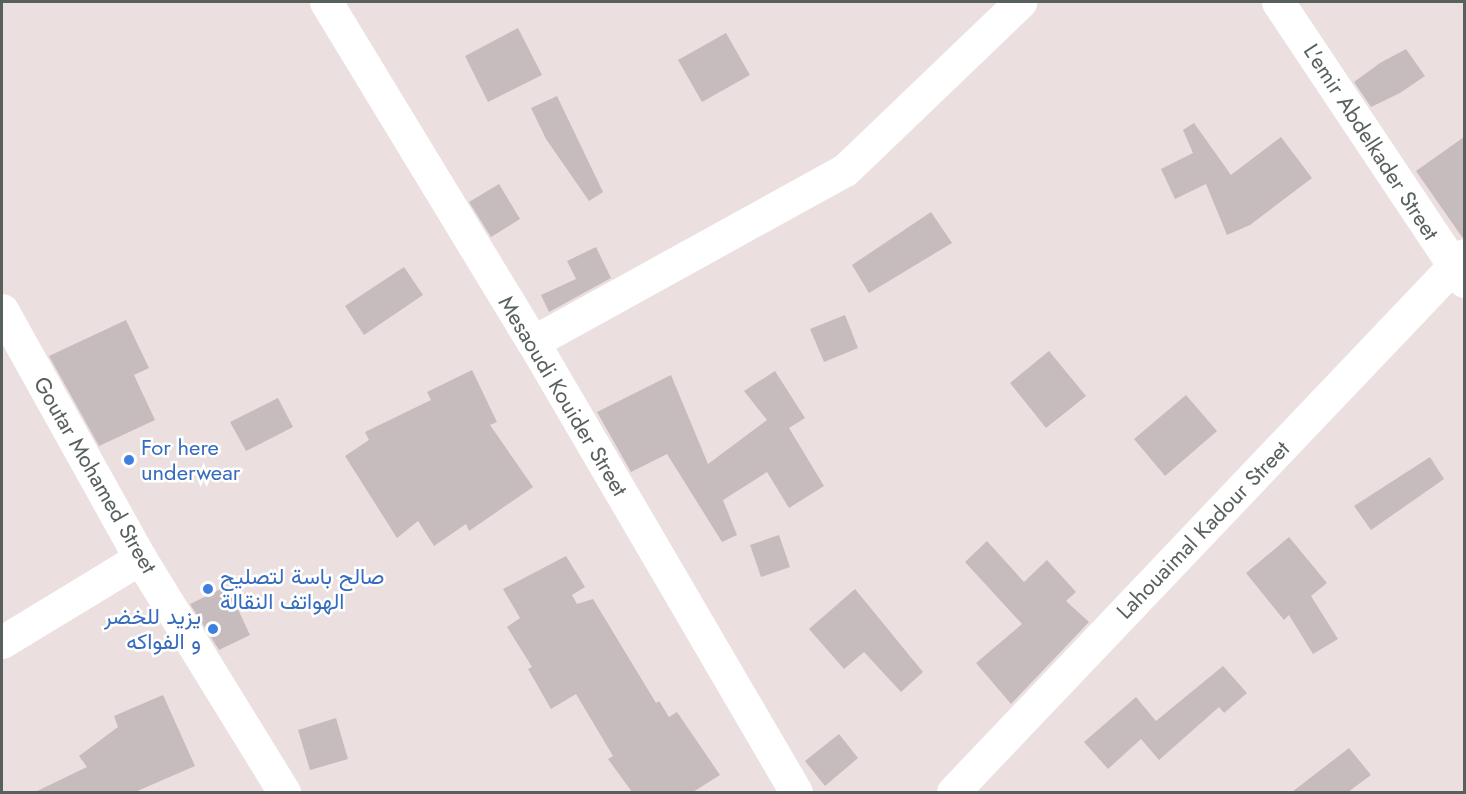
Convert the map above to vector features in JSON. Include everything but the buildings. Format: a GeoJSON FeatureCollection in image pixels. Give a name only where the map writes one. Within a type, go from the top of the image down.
{"type":"FeatureCollection","features":[{"type":"Feature","properties":{"kind":"street","name":"Mesaoudi Kouider Street"},"geometry":{"type":"LineString","coordinates":[[327,2],[532,342],[796,792]]}},
{"type":"Feature","properties":{"kind":"street"},"geometry":{"type":"LineString","coordinates":[[532,342],[845,170],[1020,2]]}},
{"type":"Feature","properties":{"kind":"street","name":"L'emir Abdelkader Street"},"geometry":{"type":"LineString","coordinates":[[1278,2],[1461,268]]}},
{"type":"Feature","properties":{"kind":"street","name":"Lahouaimal Kadour Street"},"geometry":{"type":"LineString","coordinates":[[953,792],[1461,268]]}},
{"type":"Feature","properties":{"kind":"street","name":"Goutar Mohamed Street"},"geometry":{"type":"LineString","coordinates":[[2,310],[140,558],[284,792]]}},
{"type":"Feature","properties":{"kind":"street"},"geometry":{"type":"LineString","coordinates":[[2,642],[140,558]]}},
{"type":"Feature","properties":{"kind":"place","name":"For here underwear"},"geometry":{"type":"Point","coordinates":[129,460]}},
{"type":"Feature","properties":{"kind":"place","name":"صالح باسة لتصليح الهواتف النقالة"},"geometry":{"type":"Point","coordinates":[208,589]}},
{"type":"Feature","properties":{"kind":"place","name":"يزيد للخضر و الفواكه"},"geometry":{"type":"Point","coordinates":[213,629]}}]}
